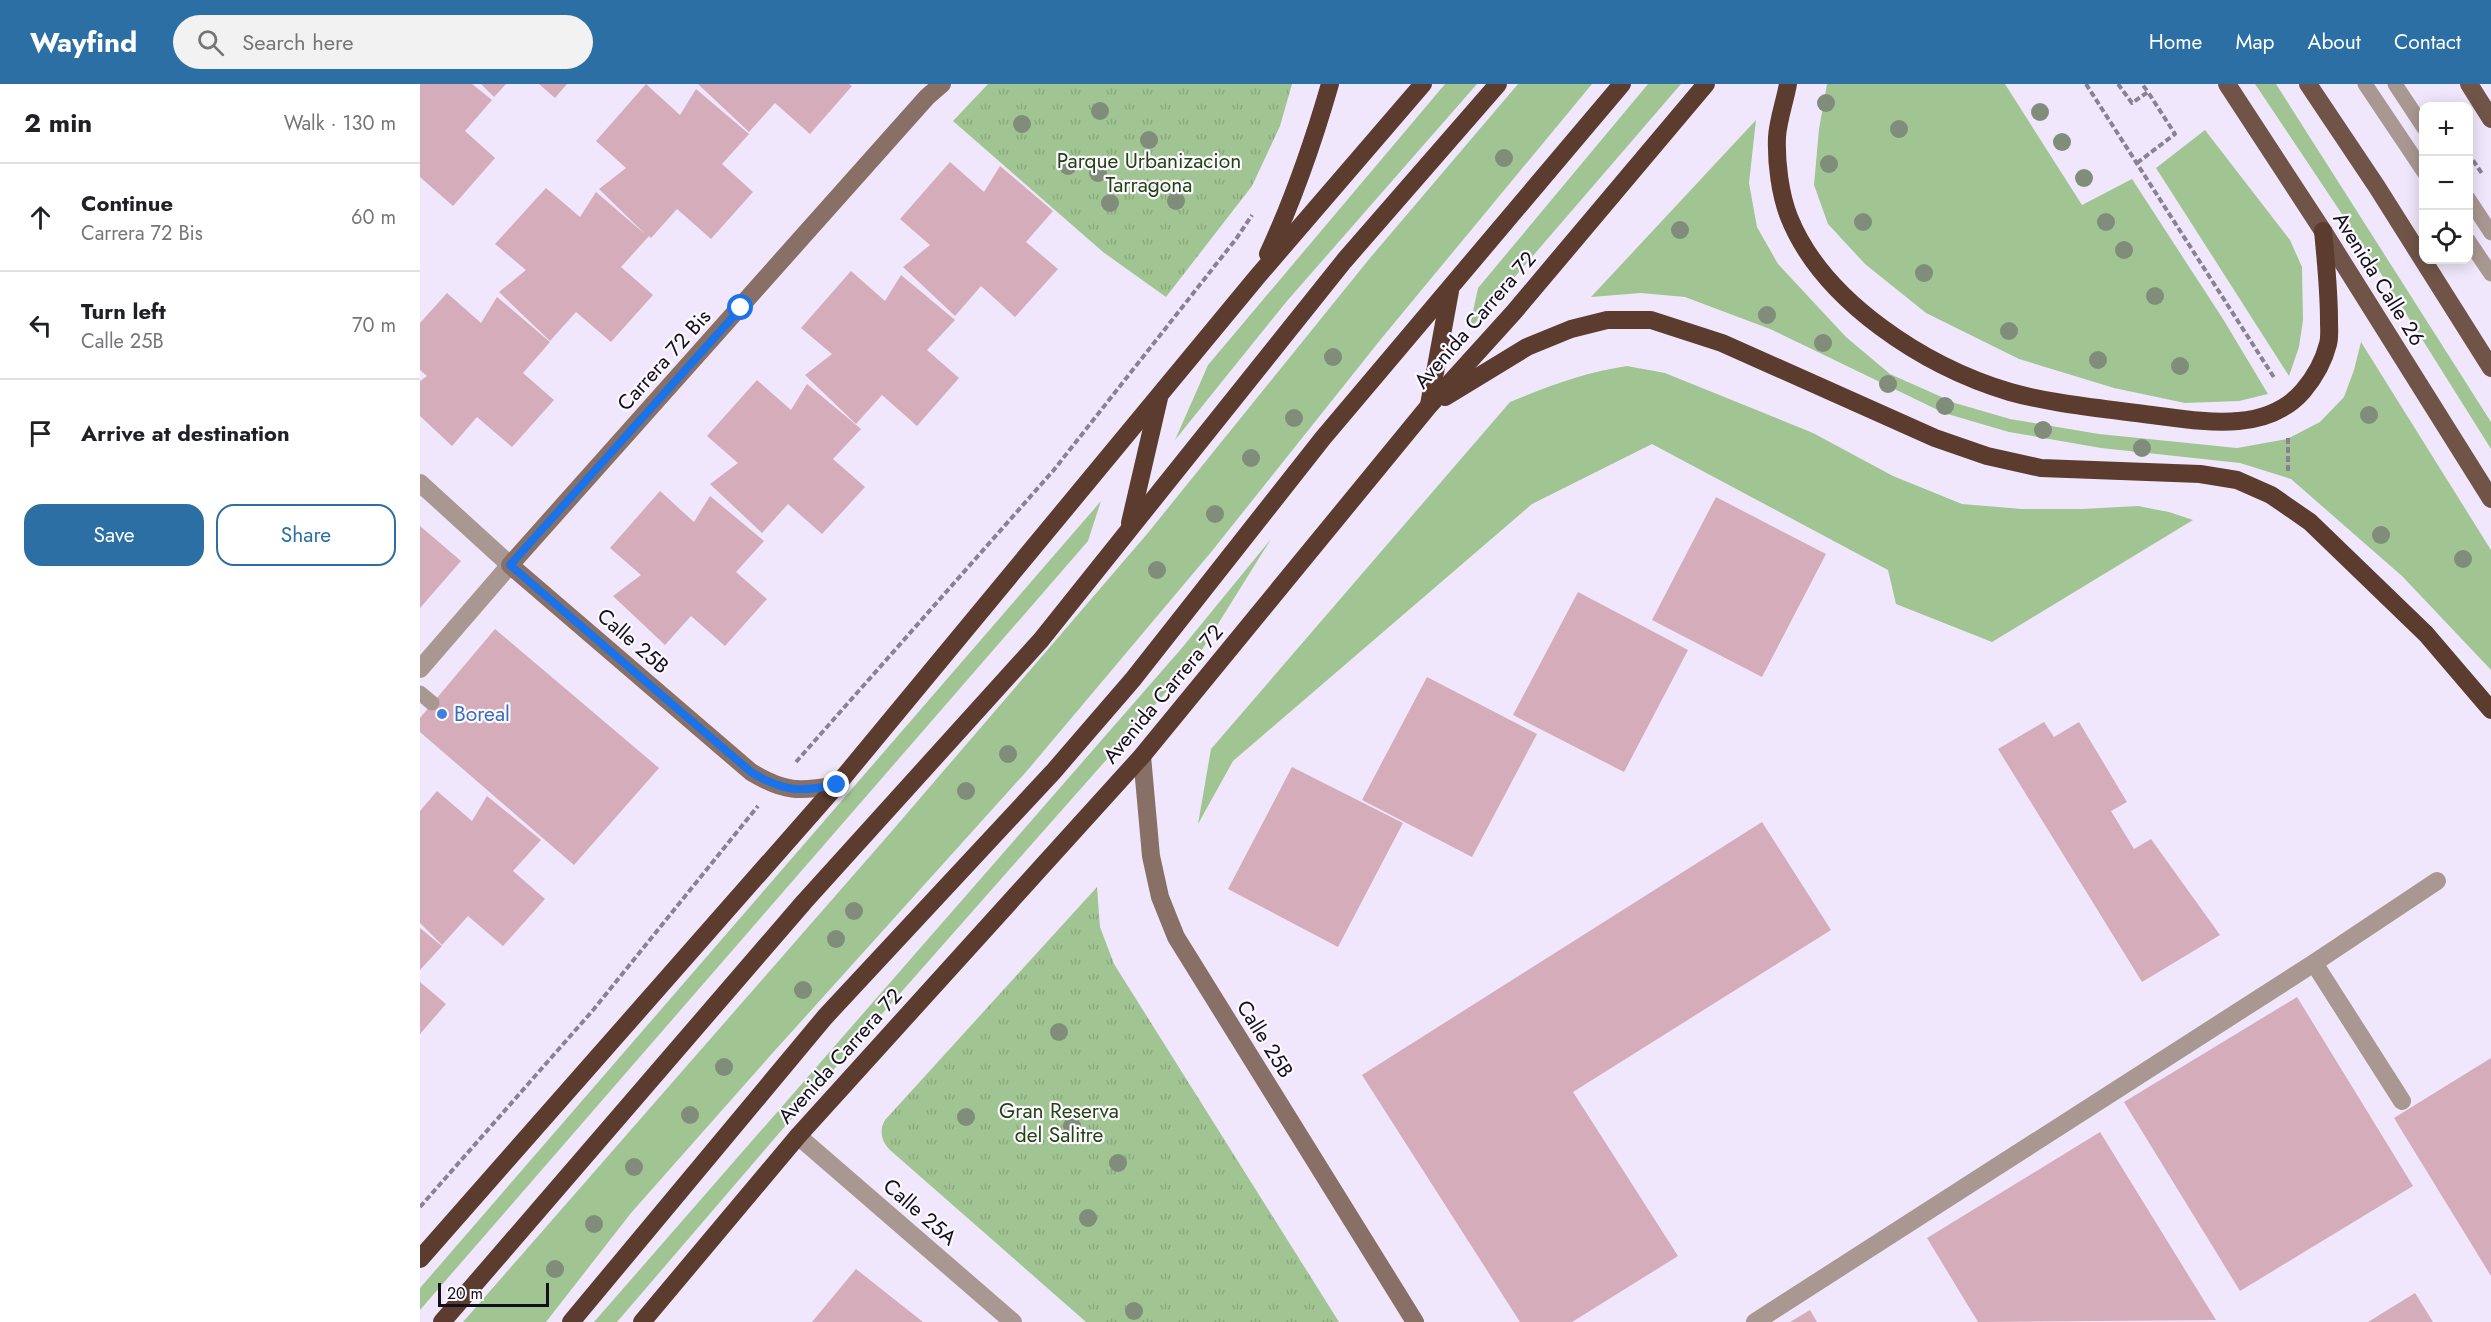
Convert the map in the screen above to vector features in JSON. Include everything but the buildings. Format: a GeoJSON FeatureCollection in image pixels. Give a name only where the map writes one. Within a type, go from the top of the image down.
{"type":"FeatureCollection","features":[{"type":"Feature","properties":{"kind":"highway"},"geometry":{"type":"LineString","coordinates":[[1257,277],[1288,212],[1309,158],[1330,84]]}},
{"type":"Feature","properties":{"kind":"highway"},"geometry":{"type":"LineString","coordinates":[[420,1259],[837,785],[1257,277],[1423,84]]}},
{"type":"Feature","properties":{"kind":"highway"},"geometry":{"type":"LineString","coordinates":[[442,1322],[797,911],[1041,640],[1344,261],[1498,84]]}},
{"type":"Feature","properties":{"kind":"highway","name":"Avenida Carrera 72"},"geometry":{"type":"LineString","coordinates":[[571,1322],[825,1017],[1053,772],[1134,678],[1323,438],[1622,84]]}},
{"type":"Feature","properties":{"kind":"highway","name":"Avenida Carrera 72"},"geometry":{"type":"LineString","coordinates":[[642,1322],[798,1136],[1142,756],[1428,407],[1514,312],[1707,84]]}},
{"type":"Feature","properties":{"kind":"highway"},"geometry":{"type":"LineString","coordinates":[[1788,84],[1777,135],[1779,176],[1789,216],[1807,252],[1837,288],[1870,320],[1953,369],[2011,392],[2090,407],[2231,422],[2273,414],[2302,392],[2318,370],[2329,342],[2329,292],[2323,231]]}},
{"type":"Feature","properties":{"kind":"highway"},"geometry":{"type":"LineString","coordinates":[[1428,407],[1450,289]]}},
{"type":"Feature","properties":{"kind":"highway"},"geometry":{"type":"LineString","coordinates":[[1428,407],[1542,340],[1607,320],[1651,320],[1722,343],[1935,438],[1987,456],[2042,468],[2200,474],[2237,480],[2271,495],[2310,522],[2426,634],[2491,710]]}},
{"type":"Feature","properties":{"kind":"highway"},"geometry":{"type":"LineString","coordinates":[[1129,528],[1160,394]]}},
{"type":"Feature","properties":{"kind":"main road","name":"Avenida Calle 26"},"geometry":{"type":"LineString","coordinates":[[2227,84],[2323,231],[2491,500]]}},
{"type":"Feature","properties":{"kind":"main road"},"geometry":{"type":"LineString","coordinates":[[2308,84],[2377,187],[2491,368]]}},
{"type":"Feature","properties":{"kind":"main road"},"geometry":{"type":"LineString","coordinates":[[2469,84],[2491,119]]}},
{"type":"Feature","properties":{"kind":"street","name":"Carrera 72 Bis"},"geometry":{"type":"LineString","coordinates":[[420,669],[510,565],[942,84]]}},
{"type":"Feature","properties":{"kind":"street","name":"Calle 25B"},"geometry":{"type":"LineString","coordinates":[[420,483],[510,565],[751,772],[775,786],[813,789],[837,785]]}},
{"type":"Feature","properties":{"kind":"street","name":"Calle 25B"},"geometry":{"type":"LineString","coordinates":[[1142,756],[1151,856],[1160,897],[1176,937],[1414,1322]]}},
{"type":"Feature","properties":{"kind":"street"},"geometry":{"type":"LineString","coordinates":[[1755,1322],[2314,963],[2437,881]]}},
{"type":"Feature","properties":{"kind":"street"},"geometry":{"type":"LineString","coordinates":[[2314,963],[2402,1101]]}},
{"type":"Feature","properties":{"kind":"street","name":"Calle 25A"},"geometry":{"type":"LineString","coordinates":[[798,1136],[1012,1322]]}},
{"type":"Feature","properties":{"kind":"lane"},"geometry":{"type":"LineString","coordinates":[[2365,84],[2419,165]]}},
{"type":"Feature","properties":{"kind":"lane"},"geometry":{"type":"LineString","coordinates":[[2394,84],[2419,121]]}},
{"type":"Feature","properties":{"kind":"lane"},"geometry":{"type":"LineString","coordinates":[[2473,204],[2491,233]]}},
{"type":"Feature","properties":{"kind":"lane"},"geometry":{"type":"LineString","coordinates":[[2473,246],[2491,274]]}},
{"type":"Feature","properties":{"kind":"lane"},"geometry":{"type":"LineString","coordinates":[[420,693],[427,704]]}},
{"type":"Feature","properties":{"kind":"path"},"geometry":{"type":"LineString","coordinates":[[2086,84],[2289,403],[2287,505]]}},
{"type":"Feature","properties":{"kind":"path"},"geometry":{"type":"LineString","coordinates":[[2118,84],[2132,104],[2148,92]]}},
{"type":"Feature","properties":{"kind":"path"},"geometry":{"type":"LineString","coordinates":[[2137,163],[2175,134],[2142,84]]}},
{"type":"Feature","properties":{"kind":"path"},"geometry":{"type":"LineString","coordinates":[[2471,156],[2485,179]]}},
{"type":"Feature","properties":{"kind":"path"},"geometry":{"type":"LineString","coordinates":[[420,1207],[594,1009],[775,786],[1053,471],[1236,239],[1255,210]]}},
{"type":"Feature","properties":{"kind":"green space","name":"Parque Urbanizacion Tarragona"},"geometry":{"type":"Polygon","coordinates":[[[988,84],[1292,84],[1280,126],[1252,186],[1166,297],[1103,252],[953,121],[988,84]]]}},
{"type":"Feature","properties":{"kind":"green space"},"geometry":{"type":"Polygon","coordinates":[[[1445,84],[1477,84],[1287,301],[1175,440],[1208,365],[1445,84]]]}},
{"type":"Feature","properties":{"kind":"green space"},"geometry":{"type":"Polygon","coordinates":[[[1518,84],[1592,84],[1381,339],[1212,551],[1026,772],[631,1213],[546,1322],[463,1322],[885,839],[1147,534],[1370,258],[1518,84]]]}},
{"type":"Feature","properties":{"kind":"green space"},"geometry":{"type":"Polygon","coordinates":[[[1648,84],[1681,84],[1469,330],[1478,288],[1648,84]]]}},
{"type":"Feature","properties":{"kind":"green space"},"geometry":{"type":"Polygon","coordinates":[[[1827,84],[2005,84],[2082,205],[2132,179],[2223,319],[2268,394],[2239,401],[2185,403],[2114,388],[2019,359],[1926,313],[1865,264],[1828,224],[1814,185],[1819,129],[1827,84]]]}},
{"type":"Feature","properties":{"kind":"green space"},"geometry":{"type":"Polygon","coordinates":[[[2255,84],[2276,84],[2491,422],[2491,449],[2368,253],[2255,84]]]}},
{"type":"Feature","properties":{"kind":"green space"},"geometry":{"type":"Polygon","coordinates":[[[1756,120],[1749,183],[1757,227],[1778,264],[1846,337],[1890,374],[1955,403],[2010,419],[2099,434],[2237,448],[2287,439],[2320,422],[2344,397],[2361,342],[2491,550],[2491,670],[2402,576],[2291,479],[2240,463],[2101,448],[2009,432],[1944,413],[1770,329],[1685,297],[1641,293],[1591,297],[1756,120]]]}},
{"type":"Feature","properties":{"kind":"green space"},"geometry":{"type":"Polygon","coordinates":[[[2205,130],[2290,240],[2302,267],[2303,320],[2299,347],[2289,376],[2156,168],[2205,130]]]}},
{"type":"Feature","properties":{"kind":"green space"},"geometry":{"type":"Polygon","coordinates":[[[1627,366],[1665,373],[1813,433],[1893,476],[1962,504],[2022,509],[2138,506],[2169,512],[2193,520],[1992,642],[1896,604],[1888,570],[1652,444],[1532,504],[1233,761],[1198,824],[1211,749],[1510,402],[1567,380],[1627,366]]]}},
{"type":"Feature","properties":{"kind":"green space"},"geometry":{"type":"Polygon","coordinates":[[[1101,501],[1088,541],[420,1310],[420,1288],[1101,501]]]}},
{"type":"Feature","properties":{"kind":"green space"},"geometry":{"type":"Polygon","coordinates":[[[1271,539],[1198,656],[866,1032],[617,1322],[594,1322],[1181,649],[1271,539]]]}},
{"type":"Feature","properties":{"kind":"green space","name":"Gran Reserva del Salitre"},"geometry":{"type":"Polygon","coordinates":[[[1097,887],[1100,927],[1114,964],[1339,1322],[1086,1322],[890,1150],[885,1143],[882,1132],[885,1120],[1097,887]]]}},
{"type":"Feature","properties":{"kind":"place","name":"Boreal"},"geometry":{"type":"Point","coordinates":[442,714]}},
{"type":"Feature","properties":{"kind":"route"},"geometry":{"type":"LineString","coordinates":[[741,308],[510,565],[751,772],[775,786],[813,789],[837,785]]}}]}
